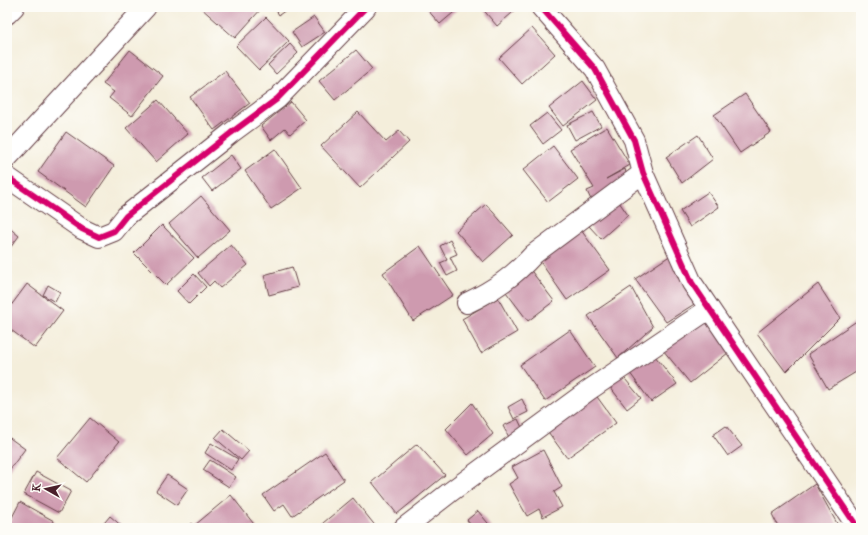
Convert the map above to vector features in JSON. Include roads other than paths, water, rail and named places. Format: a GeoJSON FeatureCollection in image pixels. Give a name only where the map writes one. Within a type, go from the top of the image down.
{"type":"FeatureCollection","features":[{"type":"Feature","properties":{"kind":"street"},"geometry":{"type":"LineString","coordinates":[[7,14],[14,7]]}},
{"type":"Feature","properties":{"kind":"street"},"geometry":{"type":"LineString","coordinates":[[7,158],[146,7]]}},
{"type":"Feature","properties":{"kind":"street"},"geometry":{"type":"LineString","coordinates":[[7,177],[82,229],[99,236],[114,231],[126,216],[277,99],[366,7]]}},
{"type":"Feature","properties":{"kind":"street"},"geometry":{"type":"LineString","coordinates":[[541,7],[595,70],[634,140],[643,173],[692,283],[858,528]]}},
{"type":"Feature","properties":{"kind":"street"},"geometry":{"type":"LineString","coordinates":[[468,303],[490,292],[519,270],[534,254],[643,173]]}},
{"type":"Feature","properties":{"kind":"street"},"geometry":{"type":"LineString","coordinates":[[404,528],[589,390],[709,309]]}}]}
